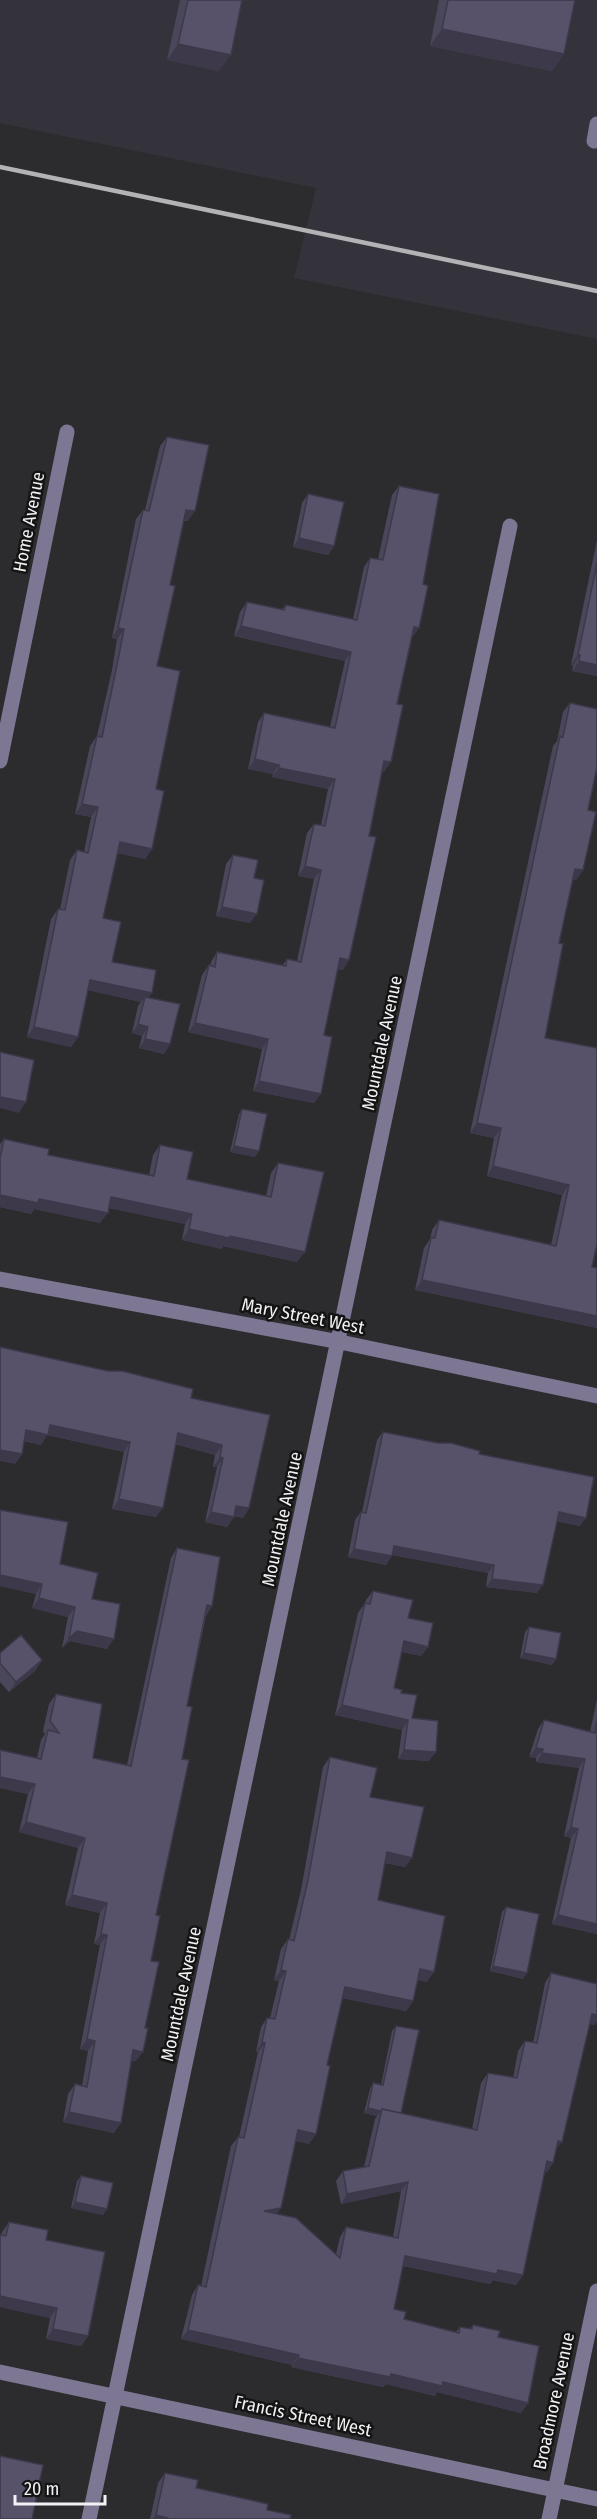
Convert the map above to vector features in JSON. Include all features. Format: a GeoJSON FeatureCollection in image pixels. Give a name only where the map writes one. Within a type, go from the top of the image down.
{"type":"FeatureCollection","features":[{"type":"Feature","properties":{"kind":"street"},"geometry":{"type":"LineString","coordinates":[[594,141],[597,124]]}},
{"type":"Feature","properties":{"kind":"street","name":"Home Avenue"},"geometry":{"type":"LineString","coordinates":[[0,761],[67,432]]}},
{"type":"Feature","properties":{"kind":"street","name":"Mountdale Avenue"},"geometry":{"type":"LineString","coordinates":[[89,2519],[340,1342],[510,526]]}},
{"type":"Feature","properties":{"kind":"street","name":"Mary Street West"},"geometry":{"type":"LineString","coordinates":[[0,1279],[340,1342],[597,1396]]}},
{"type":"Feature","properties":{"kind":"street","name":"Broadmore Avenue"},"geometry":{"type":"LineString","coordinates":[[549,2519],[597,2292]]}},
{"type":"Feature","properties":{"kind":"street","name":"Francis Street West"},"geometry":{"type":"LineString","coordinates":[[0,2372],[597,2499]]}},
{"type":"Feature","properties":{"kind":"shaded area"},"geometry":{"type":"Polygon","coordinates":[[[0,0],[597,0],[597,339],[294,278],[316,188],[0,123],[0,0]]]}},
{"type":"Feature","properties":{"kind":"building"},"geometry":{"type":"Polygon","coordinates":[[[188,0],[242,0],[231,55],[178,44],[188,0]]]}},
{"type":"Feature","properties":{"kind":"building"},"geometry":{"type":"Polygon","coordinates":[[[448,0],[575,0],[564,54],[442,29],[448,0]]]}},
{"type":"Feature","properties":{"kind":"building"},"geometry":{"type":"Polygon","coordinates":[[[167,437],[209,445],[195,511],[186,510],[170,585],[175,586],[157,666],[180,671],[156,789],[164,791],[152,849],[120,842],[103,918],[121,922],[112,962],[156,970],[152,993],[90,980],[78,1037],[34,1027],[58,909],[65,910],[77,850],[88,853],[98,807],[82,804],[97,736],[102,737],[118,660],[124,629],[118,628],[143,510],[149,511],[167,437]]]}},
{"type":"Feature","properties":{"kind":"building"},"geometry":{"type":"Polygon","coordinates":[[[399,486],[439,494],[423,584],[428,586],[419,628],[414,627],[397,704],[403,705],[391,762],[384,761],[369,836],[376,837],[349,960],[340,958],[324,1035],[332,1037],[321,1094],[259,1081],[268,1039],[195,1023],[209,965],[215,967],[217,952],[286,966],[287,959],[301,962],[321,870],[305,866],[314,824],[325,826],[335,779],[279,768],[279,765],[255,759],[264,713],[335,728],[351,652],[241,626],[247,602],[284,610],[286,605],[357,620],[370,558],[383,560],[399,486]]]}},
{"type":"Feature","properties":{"kind":"building"},"geometry":{"type":"Polygon","coordinates":[[[308,494],[344,502],[334,546],[299,538],[308,494]]]}},
{"type":"Feature","properties":{"kind":"building"},"geometry":{"type":"Polygon","coordinates":[[[597,563],[597,665],[579,661],[580,655],[578,655],[597,563]]]}},
{"type":"Feature","properties":{"kind":"building"},"geometry":{"type":"Polygon","coordinates":[[[570,703],[597,709],[597,767],[588,810],[596,812],[583,870],[575,869],[559,943],[563,944],[545,1038],[597,1048],[597,1244],[592,1267],[597,1268],[597,1316],[422,1280],[431,1238],[435,1238],[439,1220],[556,1246],[569,1185],[493,1166],[501,1128],[477,1123],[560,736],[563,737],[570,703]]]}},
{"type":"Feature","properties":{"kind":"building"},"geometry":{"type":"Polygon","coordinates":[[[233,855],[258,860],[254,878],[264,880],[257,914],[222,907],[233,855]]]}},
{"type":"Feature","properties":{"kind":"building"},"geometry":{"type":"Polygon","coordinates":[[[145,997],[180,1004],[170,1044],[145,1039],[148,1027],[138,1024],[145,997]]]}},
{"type":"Feature","properties":{"kind":"building"},"geometry":{"type":"Polygon","coordinates":[[[0,1052],[34,1060],[26,1102],[0,1097],[0,1052]]]}},
{"type":"Feature","properties":{"kind":"building"},"geometry":{"type":"Polygon","coordinates":[[[242,1109],[267,1114],[259,1151],[234,1146],[242,1109]]]}},
{"type":"Feature","properties":{"kind":"building"},"geometry":{"type":"Polygon","coordinates":[[[4,1139],[49,1149],[48,1155],[154,1176],[160,1145],[193,1152],[187,1179],[271,1197],[278,1163],[324,1172],[305,1252],[189,1229],[192,1214],[111,1197],[108,1213],[39,1199],[38,1203],[0,1195],[0,1158],[4,1139]]]}},
{"type":"Feature","properties":{"kind":"building"},"geometry":{"type":"Polygon","coordinates":[[[0,1347],[108,1371],[122,1371],[193,1389],[191,1398],[270,1415],[249,1508],[236,1506],[234,1517],[211,1512],[223,1458],[220,1457],[222,1445],[178,1433],[163,1508],[119,1499],[130,1442],[50,1425],[48,1435],[26,1430],[22,1454],[0,1450],[0,1347]]]}},
{"type":"Feature","properties":{"kind":"building"},"geometry":{"type":"Polygon","coordinates":[[[383,1432],[438,1443],[451,1443],[480,1451],[479,1454],[594,1477],[586,1518],[559,1512],[543,1585],[492,1579],[494,1565],[394,1546],[392,1556],[354,1549],[361,1512],[366,1513],[383,1432]]]}},
{"type":"Feature","properties":{"kind":"building"},"geometry":{"type":"Polygon","coordinates":[[[0,1510],[68,1522],[60,1564],[98,1573],[92,1599],[120,1604],[114,1639],[77,1631],[69,1638],[75,1607],[39,1598],[42,1584],[0,1575],[0,1510]]]}},
{"type":"Feature","properties":{"kind":"building"},"geometry":{"type":"Polygon","coordinates":[[[177,1548],[220,1557],[212,1606],[207,1605],[187,1706],[192,1707],[182,1759],[189,1760],[156,1915],[160,1916],[151,1961],[159,1962],[145,2028],[148,2028],[143,2052],[133,2050],[121,2123],[69,2112],[75,2084],[87,2087],[95,2041],[87,2039],[107,1935],[101,1934],[107,1903],[72,1895],[85,1838],[26,1822],[35,1784],[0,1777],[0,1750],[41,1759],[48,1730],[59,1733],[50,1721],[56,1694],[102,1704],[93,1758],[131,1766],[177,1548]]]}},
{"type":"Feature","properties":{"kind":"building"},"geometry":{"type":"Polygon","coordinates":[[[373,1591],[413,1600],[408,1618],[433,1623],[428,1647],[404,1641],[394,1688],[402,1690],[401,1693],[417,1695],[412,1718],[438,1721],[436,1752],[404,1750],[408,1720],[342,1705],[365,1603],[370,1604],[373,1591]]]}},
{"type":"Feature","properties":{"kind":"building"},"geometry":{"type":"Polygon","coordinates":[[[529,1627],[561,1633],[556,1659],[524,1653],[529,1627]]]}},
{"type":"Feature","properties":{"kind":"building"},"geometry":{"type":"Polygon","coordinates":[[[21,1635],[42,1660],[16,1682],[0,1663],[0,1653],[21,1635]]]}},
{"type":"Feature","properties":{"kind":"building"},"geometry":{"type":"Polygon","coordinates":[[[544,1720],[595,1733],[597,1721],[597,1924],[558,1915],[578,1829],[571,1827],[585,1759],[542,1753],[543,1749],[536,1748],[544,1720]]]}},
{"type":"Feature","properties":{"kind":"building"},"geometry":{"type":"Polygon","coordinates":[[[330,1757],[377,1768],[370,1797],[424,1807],[412,1858],[387,1852],[378,1900],[445,1916],[434,1972],[420,1969],[413,2001],[345,1987],[327,2065],[330,2066],[316,2134],[298,2130],[281,2208],[264,2211],[296,2218],[340,2258],[346,2227],[398,2238],[408,2182],[347,2194],[343,2171],[369,2166],[382,2109],[477,2130],[488,2073],[517,2078],[525,2041],[537,2043],[551,1973],[597,1984],[597,2015],[592,2014],[562,2142],[558,2141],[553,2163],[547,2161],[523,2275],[498,2270],[497,2274],[405,2256],[394,2309],[406,2312],[404,2319],[459,2333],[460,2327],[472,2329],[473,2325],[500,2331],[498,2337],[539,2346],[528,2403],[443,2382],[442,2386],[391,2374],[390,2377],[298,2358],[299,2355],[188,2330],[198,2285],[206,2287],[238,2137],[244,2138],[265,2043],[262,2042],[267,2018],[275,2019],[286,1971],[281,1970],[288,1939],[294,1941],[308,1880],[330,1757]]]}},
{"type":"Feature","properties":{"kind":"building"},"geometry":{"type":"Polygon","coordinates":[[[506,1907],[539,1914],[527,1973],[493,1966],[506,1907]]]}},
{"type":"Feature","properties":{"kind":"building"},"geometry":{"type":"Polygon","coordinates":[[[396,2026],[419,2030],[401,2113],[368,2108],[373,2083],[383,2085],[396,2026]]]}},
{"type":"Feature","properties":{"kind":"building"},"geometry":{"type":"Polygon","coordinates":[[[81,2176],[113,2183],[107,2209],[75,2202],[81,2176]]]}},
{"type":"Feature","properties":{"kind":"building"},"geometry":{"type":"Polygon","coordinates":[[[9,2222],[48,2230],[46,2240],[105,2252],[88,2336],[53,2329],[57,2308],[0,2296],[0,2235],[6,2236],[9,2222]]]}},
{"type":"Feature","properties":{"kind":"building"},"geometry":{"type":"Polygon","coordinates":[[[0,2456],[43,2465],[32,2519],[0,2519],[0,2456]]]}},
{"type":"Feature","properties":{"kind":"building"},"geometry":{"type":"Polygon","coordinates":[[[165,2473],[198,2480],[196,2488],[268,2504],[267,2510],[291,2515],[290,2519],[168,2519],[156,2515],[165,2473]]]}},
{"type":"Feature","properties":{"kind":"railway"},"geometry":{"type":"LineString","coordinates":[[0,167],[597,291]]}}]}
